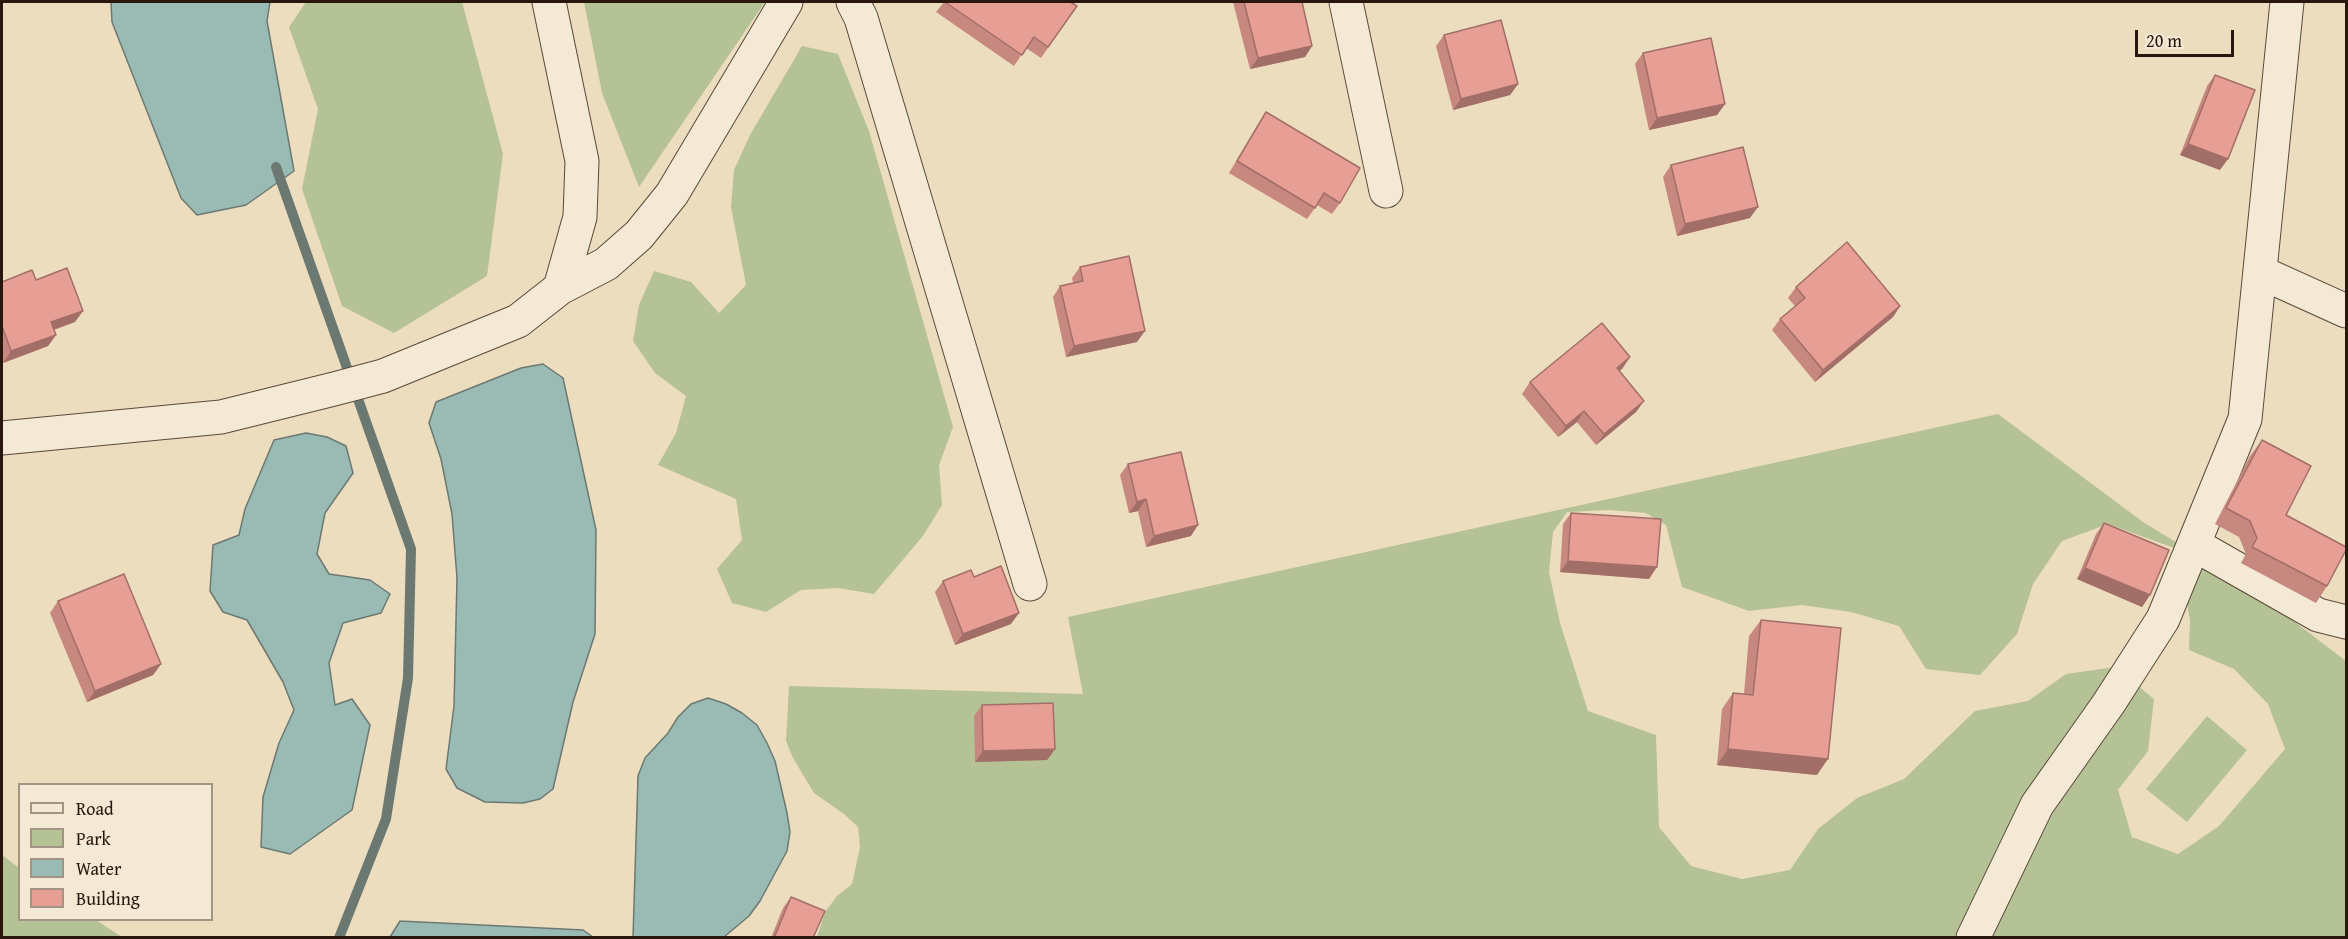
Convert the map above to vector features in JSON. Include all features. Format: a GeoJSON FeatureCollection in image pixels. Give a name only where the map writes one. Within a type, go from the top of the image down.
{"type":"FeatureCollection","features":[{"type":"Feature","properties":{"kind":"street"},"geometry":{"type":"LineString","coordinates":[[549,2],[582,160],[579,217],[560,288]]}},
{"type":"Feature","properties":{"kind":"street"},"geometry":{"type":"LineString","coordinates":[[2,438],[221,417],[383,376],[518,321],[560,288],[606,264],[639,236],[672,194],[786,2]]}},
{"type":"Feature","properties":{"kind":"street"},"geometry":{"type":"LineString","coordinates":[[853,2],[861,18],[1030,584]]}},
{"type":"Feature","properties":{"kind":"street"},"geometry":{"type":"LineString","coordinates":[[1346,2],[1386,191]]}},
{"type":"Feature","properties":{"kind":"street"},"geometry":{"type":"LineString","coordinates":[[1973,938],[2037,805],[2109,703],[2163,619],[2194,549],[2245,419],[2262,273],[2287,2]]}},
{"type":"Feature","properties":{"kind":"street"},"geometry":{"type":"LineString","coordinates":[[2262,273],[2346,310]]}},
{"type":"Feature","properties":{"kind":"street"},"geometry":{"type":"LineString","coordinates":[[2194,549],[2318,615],[2346,622]]}},
{"type":"Feature","properties":{"kind":"green space"},"geometry":{"type":"Polygon","coordinates":[[[306,2],[462,2],[503,154],[487,276],[394,333],[342,306],[302,189],[318,109],[289,27],[306,2]]]}},
{"type":"Feature","properties":{"kind":"green space"},"geometry":{"type":"Polygon","coordinates":[[[584,2],[765,2],[639,187],[602,93],[584,2]]]}},
{"type":"Feature","properties":{"kind":"green space"},"geometry":{"type":"Polygon","coordinates":[[[802,46],[838,54],[869,131],[953,427],[939,465],[942,505],[923,536],[874,594],[838,588],[801,590],[766,612],[732,603],[717,569],[742,540],[736,499],[658,465],[676,433],[686,396],[655,373],[633,341],[639,305],[654,271],[691,282],[719,313],[746,285],[731,207],[734,170],[750,135],[802,46]]]}},
{"type":"Feature","properties":{"kind":"green space"},"geometry":{"type":"Polygon","coordinates":[[[1998,414],[2143,522],[2246,585],[2346,661],[2346,937],[817,937],[825,912],[837,896],[852,884],[860,847],[858,827],[814,793],[793,758],[786,741],[789,686],[1083,694],[1068,617],[1998,414]],[[1609,510],[1567,512],[1553,532],[1549,572],[1560,623],[1588,711],[1656,735],[1659,827],[1691,866],[1742,879],[1790,870],[1818,829],[1857,798],[1904,779],[1975,711],[2028,701],[2066,674],[2115,667],[2154,699],[2148,751],[2118,790],[2132,837],[2178,854],[2219,826],[2285,749],[2268,704],[2234,669],[2189,650],[2190,620],[2177,549],[2108,524],[2062,541],[2033,584],[2017,634],[1980,675],[1926,669],[1899,626],[1851,612],[1802,605],[1749,611],[1682,587],[1666,525],[1646,513],[1609,510]]]}},
{"type":"Feature","properties":{"kind":"green space"},"geometry":{"type":"Polygon","coordinates":[[[2207,716],[2247,750],[2187,822],[2146,789],[2207,716]]]}},
{"type":"Feature","properties":{"kind":"green space"},"geometry":{"type":"Polygon","coordinates":[[[2,855],[18,867],[18,921],[98,921],[122,937],[2,937],[2,855]]]}},
{"type":"Feature","properties":{"kind":"water"},"geometry":{"type":"Polygon","coordinates":[[[111,2],[270,2],[267,21],[294,171],[246,205],[197,215],[181,198],[112,22],[111,2]]]}},
{"type":"Feature","properties":{"kind":"water"},"geometry":{"type":"Polygon","coordinates":[[[543,364],[563,378],[596,530],[595,634],[573,702],[553,789],[540,799],[523,803],[485,802],[457,788],[446,769],[454,706],[457,578],[452,514],[441,459],[429,423],[436,402],[521,368],[543,364]]]}},
{"type":"Feature","properties":{"kind":"water"},"geometry":{"type":"Polygon","coordinates":[[[306,433],[327,437],[346,446],[353,473],[325,513],[317,554],[329,574],[370,580],[390,594],[381,613],[343,623],[329,663],[335,705],[352,699],[370,725],[352,810],[290,854],[261,847],[263,797],[279,743],[294,710],[283,682],[247,620],[223,612],[210,591],[213,545],[239,535],[245,509],[274,440],[306,433]]]}},
{"type":"Feature","properties":{"kind":"water"},"geometry":{"type":"Polygon","coordinates":[[[708,698],[742,713],[757,725],[767,743],[775,761],[787,813],[790,832],[787,851],[760,901],[749,916],[724,937],[633,937],[638,776],[645,758],[668,733],[678,717],[691,704],[708,698]]]}},
{"type":"Feature","properties":{"kind":"water"},"geometry":{"type":"Polygon","coordinates":[[[400,921],[583,930],[593,937],[390,937],[400,921]]]}},
{"type":"Feature","properties":{"kind":"building"},"geometry":{"type":"Polygon","coordinates":[[[945,2],[1070,2],[1077,6],[1048,47],[1034,37],[1022,55],[945,2]]]}},
{"type":"Feature","properties":{"kind":"building"},"geometry":{"type":"Polygon","coordinates":[[[1244,2],[1302,2],[1312,46],[1258,58],[1244,2]]]}},
{"type":"Feature","properties":{"kind":"building"},"geometry":{"type":"Polygon","coordinates":[[[1501,20],[1518,84],[1461,99],[1444,35],[1501,20]]]}},
{"type":"Feature","properties":{"kind":"building"},"geometry":{"type":"Polygon","coordinates":[[[1711,38],[1725,104],[1657,118],[1643,53],[1711,38]]]}},
{"type":"Feature","properties":{"kind":"building"},"geometry":{"type":"Polygon","coordinates":[[[2215,75],[2255,90],[2228,159],[2188,144],[2215,75]]]}},
{"type":"Feature","properties":{"kind":"building"},"geometry":{"type":"Polygon","coordinates":[[[1266,112],[1360,168],[1340,203],[1324,193],[1315,208],[1237,161],[1266,112]]]}},
{"type":"Feature","properties":{"kind":"building"},"geometry":{"type":"Polygon","coordinates":[[[1743,147],[1758,207],[1685,224],[1671,165],[1743,147]]]}},
{"type":"Feature","properties":{"kind":"building"},"geometry":{"type":"Polygon","coordinates":[[[1847,242],[1900,306],[1823,370],[1780,319],[1805,298],[1796,287],[1847,242]]]}},
{"type":"Feature","properties":{"kind":"building"},"geometry":{"type":"Polygon","coordinates":[[[1129,256],[1145,331],[1074,346],[1060,286],[1083,281],[1080,267],[1129,256]]]}},
{"type":"Feature","properties":{"kind":"building"},"geometry":{"type":"Polygon","coordinates":[[[67,268],[83,311],[51,322],[56,335],[11,351],[2,326],[2,282],[32,270],[36,280],[67,268]]]}},
{"type":"Feature","properties":{"kind":"building"},"geometry":{"type":"Polygon","coordinates":[[[1602,323],[1630,357],[1617,368],[1644,401],[1604,434],[1584,411],[1566,426],[1530,382],[1602,323]]]}},
{"type":"Feature","properties":{"kind":"building"},"geometry":{"type":"Polygon","coordinates":[[[2262,440],[2311,466],[2286,515],[2346,547],[2327,586],[2252,547],[2257,538],[2250,521],[2226,508],[2262,440]]]}},
{"type":"Feature","properties":{"kind":"building"},"geometry":{"type":"Polygon","coordinates":[[[1181,452],[1198,525],[1154,536],[1146,499],[1137,502],[1128,464],[1181,452]]]}},
{"type":"Feature","properties":{"kind":"building"},"geometry":{"type":"Polygon","coordinates":[[[1571,513],[1661,519],[1657,567],[1568,561],[1571,513]]]}},
{"type":"Feature","properties":{"kind":"building"},"geometry":{"type":"Polygon","coordinates":[[[2104,523],[2169,550],[2150,595],[2085,568],[2104,523]]]}},
{"type":"Feature","properties":{"kind":"building"},"geometry":{"type":"Polygon","coordinates":[[[1001,566],[1019,613],[963,634],[943,581],[971,570],[974,577],[1001,566]]]}},
{"type":"Feature","properties":{"kind":"building"},"geometry":{"type":"Polygon","coordinates":[[[124,574],[161,664],[95,691],[58,601],[124,574]]]}},
{"type":"Feature","properties":{"kind":"building"},"geometry":{"type":"Polygon","coordinates":[[[1761,620],[1841,628],[1828,759],[1728,749],[1733,693],[1753,695],[1761,620]]]}},
{"type":"Feature","properties":{"kind":"building"},"geometry":{"type":"Polygon","coordinates":[[[1053,703],[1055,749],[983,751],[982,705],[1053,703]]]}},
{"type":"Feature","properties":{"kind":"building"},"geometry":{"type":"Polygon","coordinates":[[[791,897],[825,911],[813,938],[774,938],[791,897]]]}},
{"type":"Feature","properties":{"kind":"waterway"},"geometry":{"type":"LineString","coordinates":[[276,167],[411,549],[408,678],[386,819],[339,938]]}}]}
